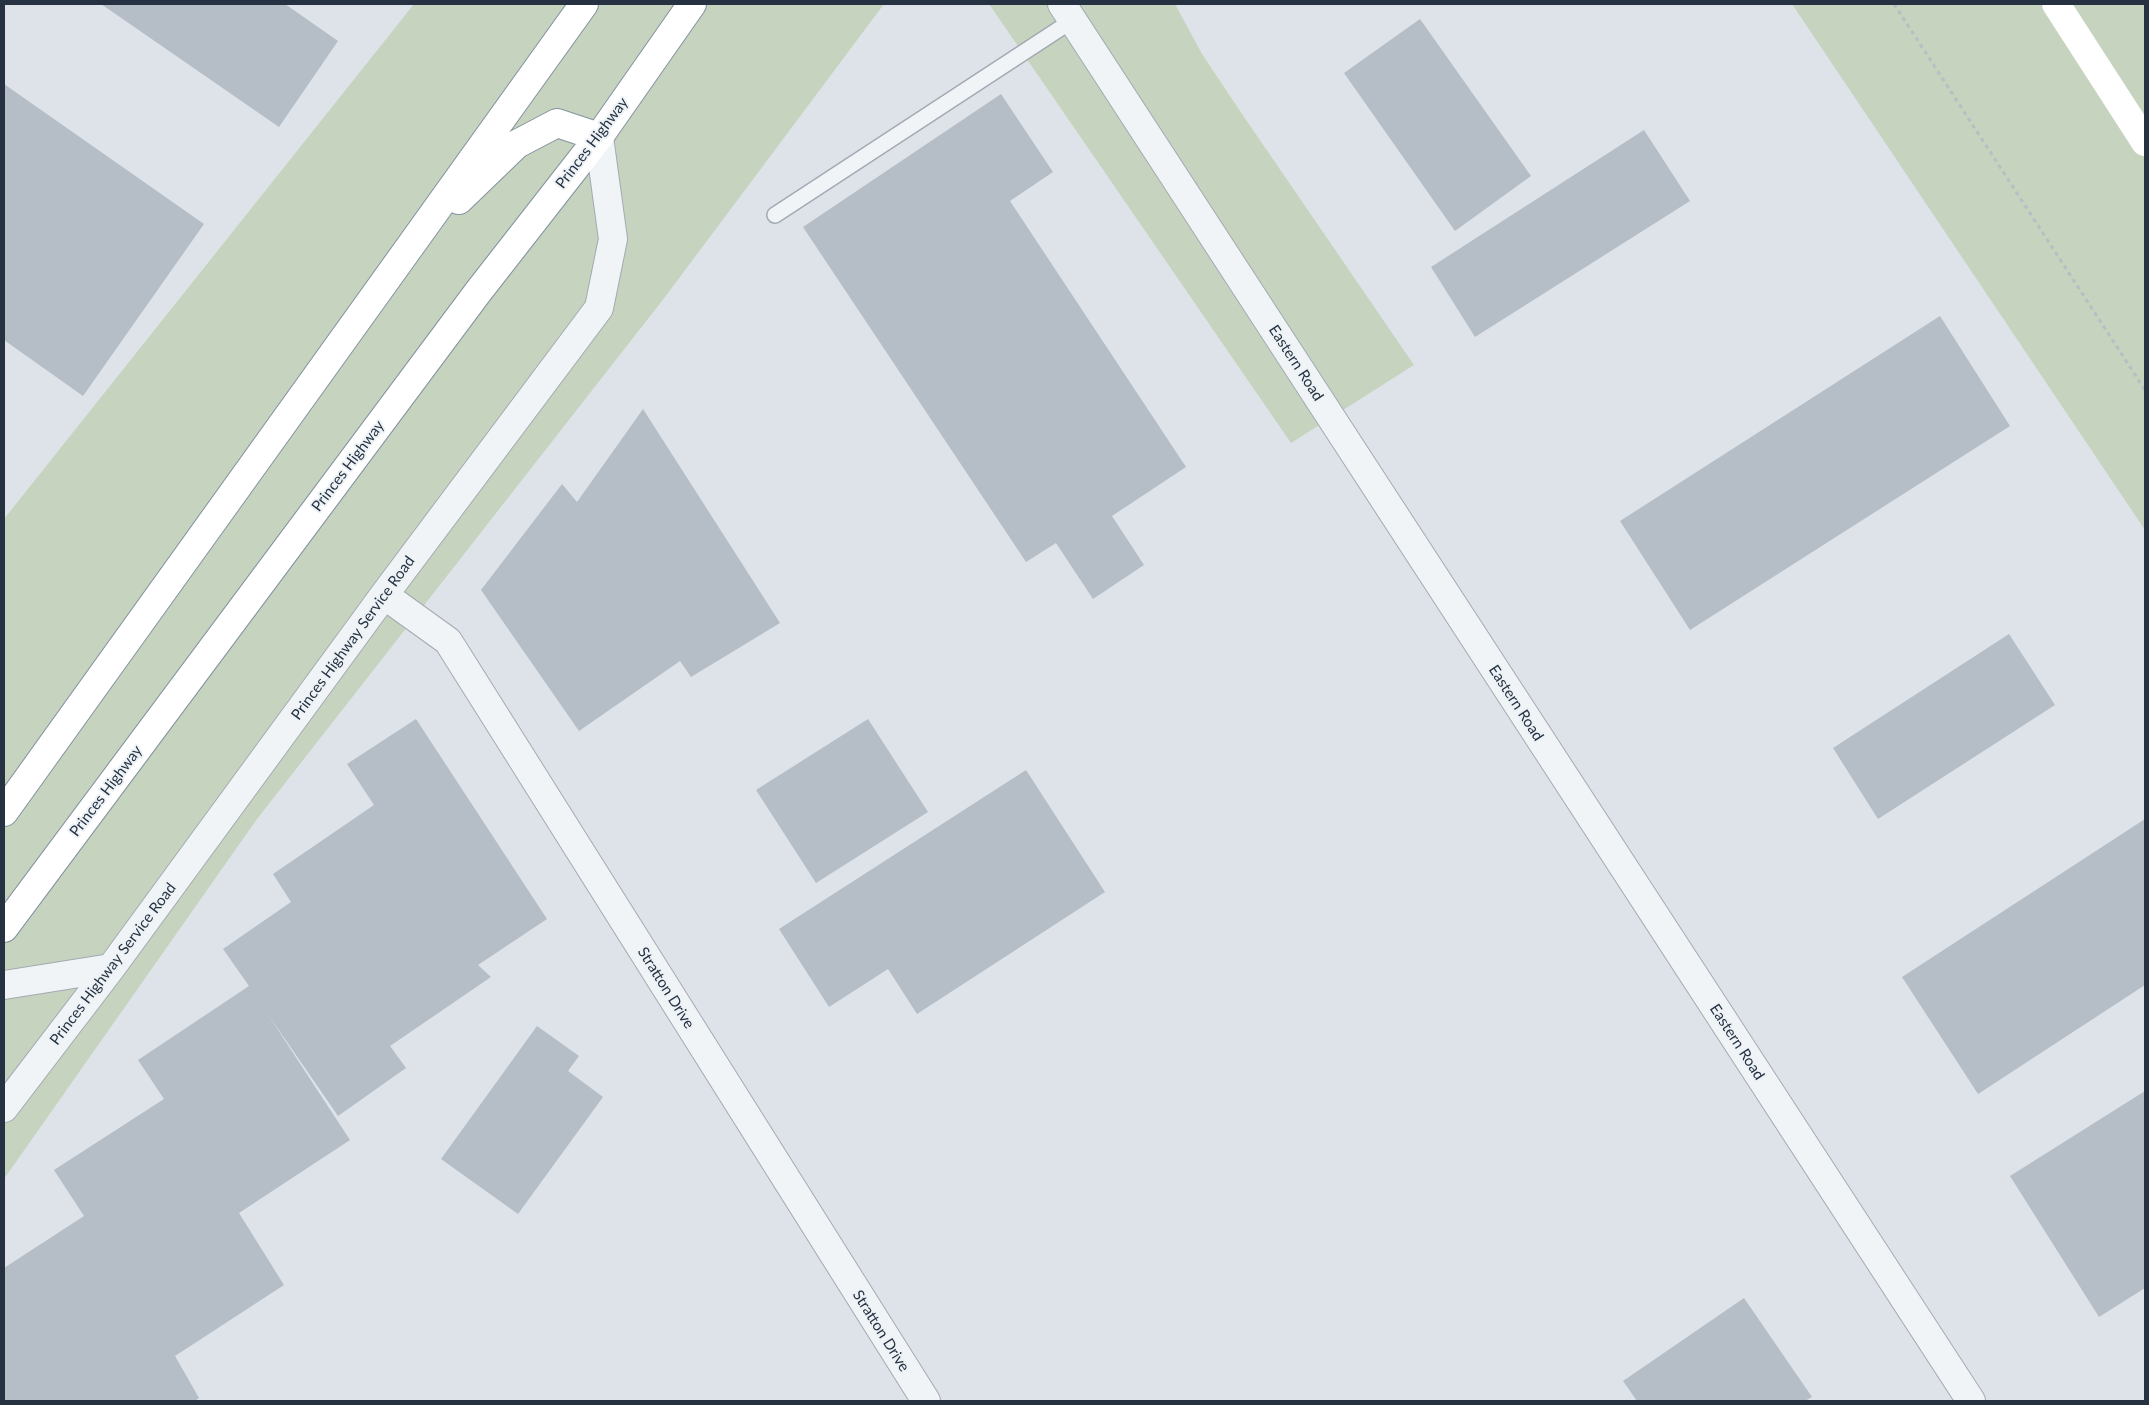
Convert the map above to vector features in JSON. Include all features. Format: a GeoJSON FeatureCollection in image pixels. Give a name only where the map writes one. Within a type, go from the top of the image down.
{"type":"FeatureCollection","features":[{"type":"Feature","properties":{"kind":"main road"},"geometry":{"type":"LineString","coordinates":[[4,812],[410,246],[571,16],[584,4]]}},
{"type":"Feature","properties":{"kind":"main road","name":"Princes Highway"},"geometry":{"type":"LineString","coordinates":[[4,928],[472,300],[599,137],[692,4]]}},
{"type":"Feature","properties":{"kind":"main road"},"geometry":{"type":"LineString","coordinates":[[2056,4],[2145,142]]}},
{"type":"Feature","properties":{"kind":"main road"},"geometry":{"type":"LineString","coordinates":[[410,246],[517,144],[557,123],[599,137]]}},
{"type":"Feature","properties":{"kind":"street","name":"Eastern Road"},"geometry":{"type":"LineString","coordinates":[[1068,12],[1971,1401]]}},
{"type":"Feature","properties":{"kind":"street","name":"Princes Highway Service Road"},"geometry":{"type":"LineString","coordinates":[[4,1108],[111,968],[384,595],[599,308],[613,238],[599,137]]}},
{"type":"Feature","properties":{"kind":"street","name":"Stratton Drive"},"geometry":{"type":"LineString","coordinates":[[384,595],[448,641],[926,1401]]}},
{"type":"Feature","properties":{"kind":"street"},"geometry":{"type":"LineString","coordinates":[[4,986],[111,968]]}},
{"type":"Feature","properties":{"kind":"lane"},"geometry":{"type":"LineString","coordinates":[[774,215],[1068,12]]}},
{"type":"Feature","properties":{"kind":"path"},"geometry":{"type":"LineString","coordinates":[[1894,4],[2145,390]]}},
{"type":"Feature","properties":{"kind":"green space"},"geometry":{"type":"Polygon","coordinates":[[[414,4],[884,4],[665,297],[257,819],[4,1179],[4,519],[414,4]]]}},
{"type":"Feature","properties":{"kind":"green space"},"geometry":{"type":"Polygon","coordinates":[[[989,4],[1175,4],[1202,54],[1414,365],[1291,443],[989,4]]]}},
{"type":"Feature","properties":{"kind":"green space"},"geometry":{"type":"Polygon","coordinates":[[[1792,4],[2145,4],[2145,530],[1792,4]]]}},
{"type":"Feature","properties":{"kind":"building"},"geometry":{"type":"Polygon","coordinates":[[[101,4],[285,4],[338,41],[279,127],[101,4]]]}},
{"type":"Feature","properties":{"kind":"building"},"geometry":{"type":"Polygon","coordinates":[[[1420,19],[1531,176],[1455,231],[1344,73],[1420,19]]]}},
{"type":"Feature","properties":{"kind":"building"},"geometry":{"type":"Polygon","coordinates":[[[4,84],[204,224],[83,396],[4,340],[4,84]]]}},
{"type":"Feature","properties":{"kind":"building"},"geometry":{"type":"Polygon","coordinates":[[[1001,94],[1053,172],[1010,201],[1186,467],[1112,516],[1144,565],[1093,599],[1056,543],[1026,562],[803,227],[1001,94]]]}},
{"type":"Feature","properties":{"kind":"building"},"geometry":{"type":"Polygon","coordinates":[[[1644,130],[1690,201],[1475,337],[1431,267],[1644,130]]]}},
{"type":"Feature","properties":{"kind":"building"},"geometry":{"type":"Polygon","coordinates":[[[1940,316],[2010,426],[1690,630],[1620,521],[1940,316]]]}},
{"type":"Feature","properties":{"kind":"building"},"geometry":{"type":"Polygon","coordinates":[[[643,409],[780,623],[691,677],[680,661],[579,731],[481,590],[562,484],[577,502],[643,409]]]}},
{"type":"Feature","properties":{"kind":"building"},"geometry":{"type":"Polygon","coordinates":[[[2009,634],[2055,705],[1878,819],[1833,748],[2009,634]]]}},
{"type":"Feature","properties":{"kind":"building"},"geometry":{"type":"Polygon","coordinates":[[[416,719],[547,919],[478,965],[491,977],[390,1046],[406,1068],[338,1116],[267,1013],[350,1140],[239,1213],[284,1285],[175,1356],[199,1398],[195,1401],[4,1401],[4,1268],[84,1216],[54,1170],[164,1099],[138,1060],[249,986],[223,949],[291,902],[273,874],[374,805],[347,764],[416,719]]]}},
{"type":"Feature","properties":{"kind":"building"},"geometry":{"type":"Polygon","coordinates":[[[868,719],[928,812],[816,883],[756,790],[868,719]]]}},
{"type":"Feature","properties":{"kind":"building"},"geometry":{"type":"Polygon","coordinates":[[[1026,770],[1105,892],[917,1014],[888,969],[829,1007],[779,929],[1026,770]]]}},
{"type":"Feature","properties":{"kind":"building"},"geometry":{"type":"Polygon","coordinates":[[[2145,819],[2145,985],[1978,1094],[1902,977],[2145,819]]]}},
{"type":"Feature","properties":{"kind":"building"},"geometry":{"type":"Polygon","coordinates":[[[537,1026],[579,1056],[568,1071],[603,1097],[518,1214],[441,1159],[537,1026]]]}},
{"type":"Feature","properties":{"kind":"building"},"geometry":{"type":"Polygon","coordinates":[[[2145,1091],[2145,1288],[2099,1317],[2010,1176],[2145,1091]]]}},
{"type":"Feature","properties":{"kind":"building"},"geometry":{"type":"Polygon","coordinates":[[[1744,1298],[1812,1397],[1805,1401],[1637,1401],[1623,1381],[1744,1298]]]}}]}
